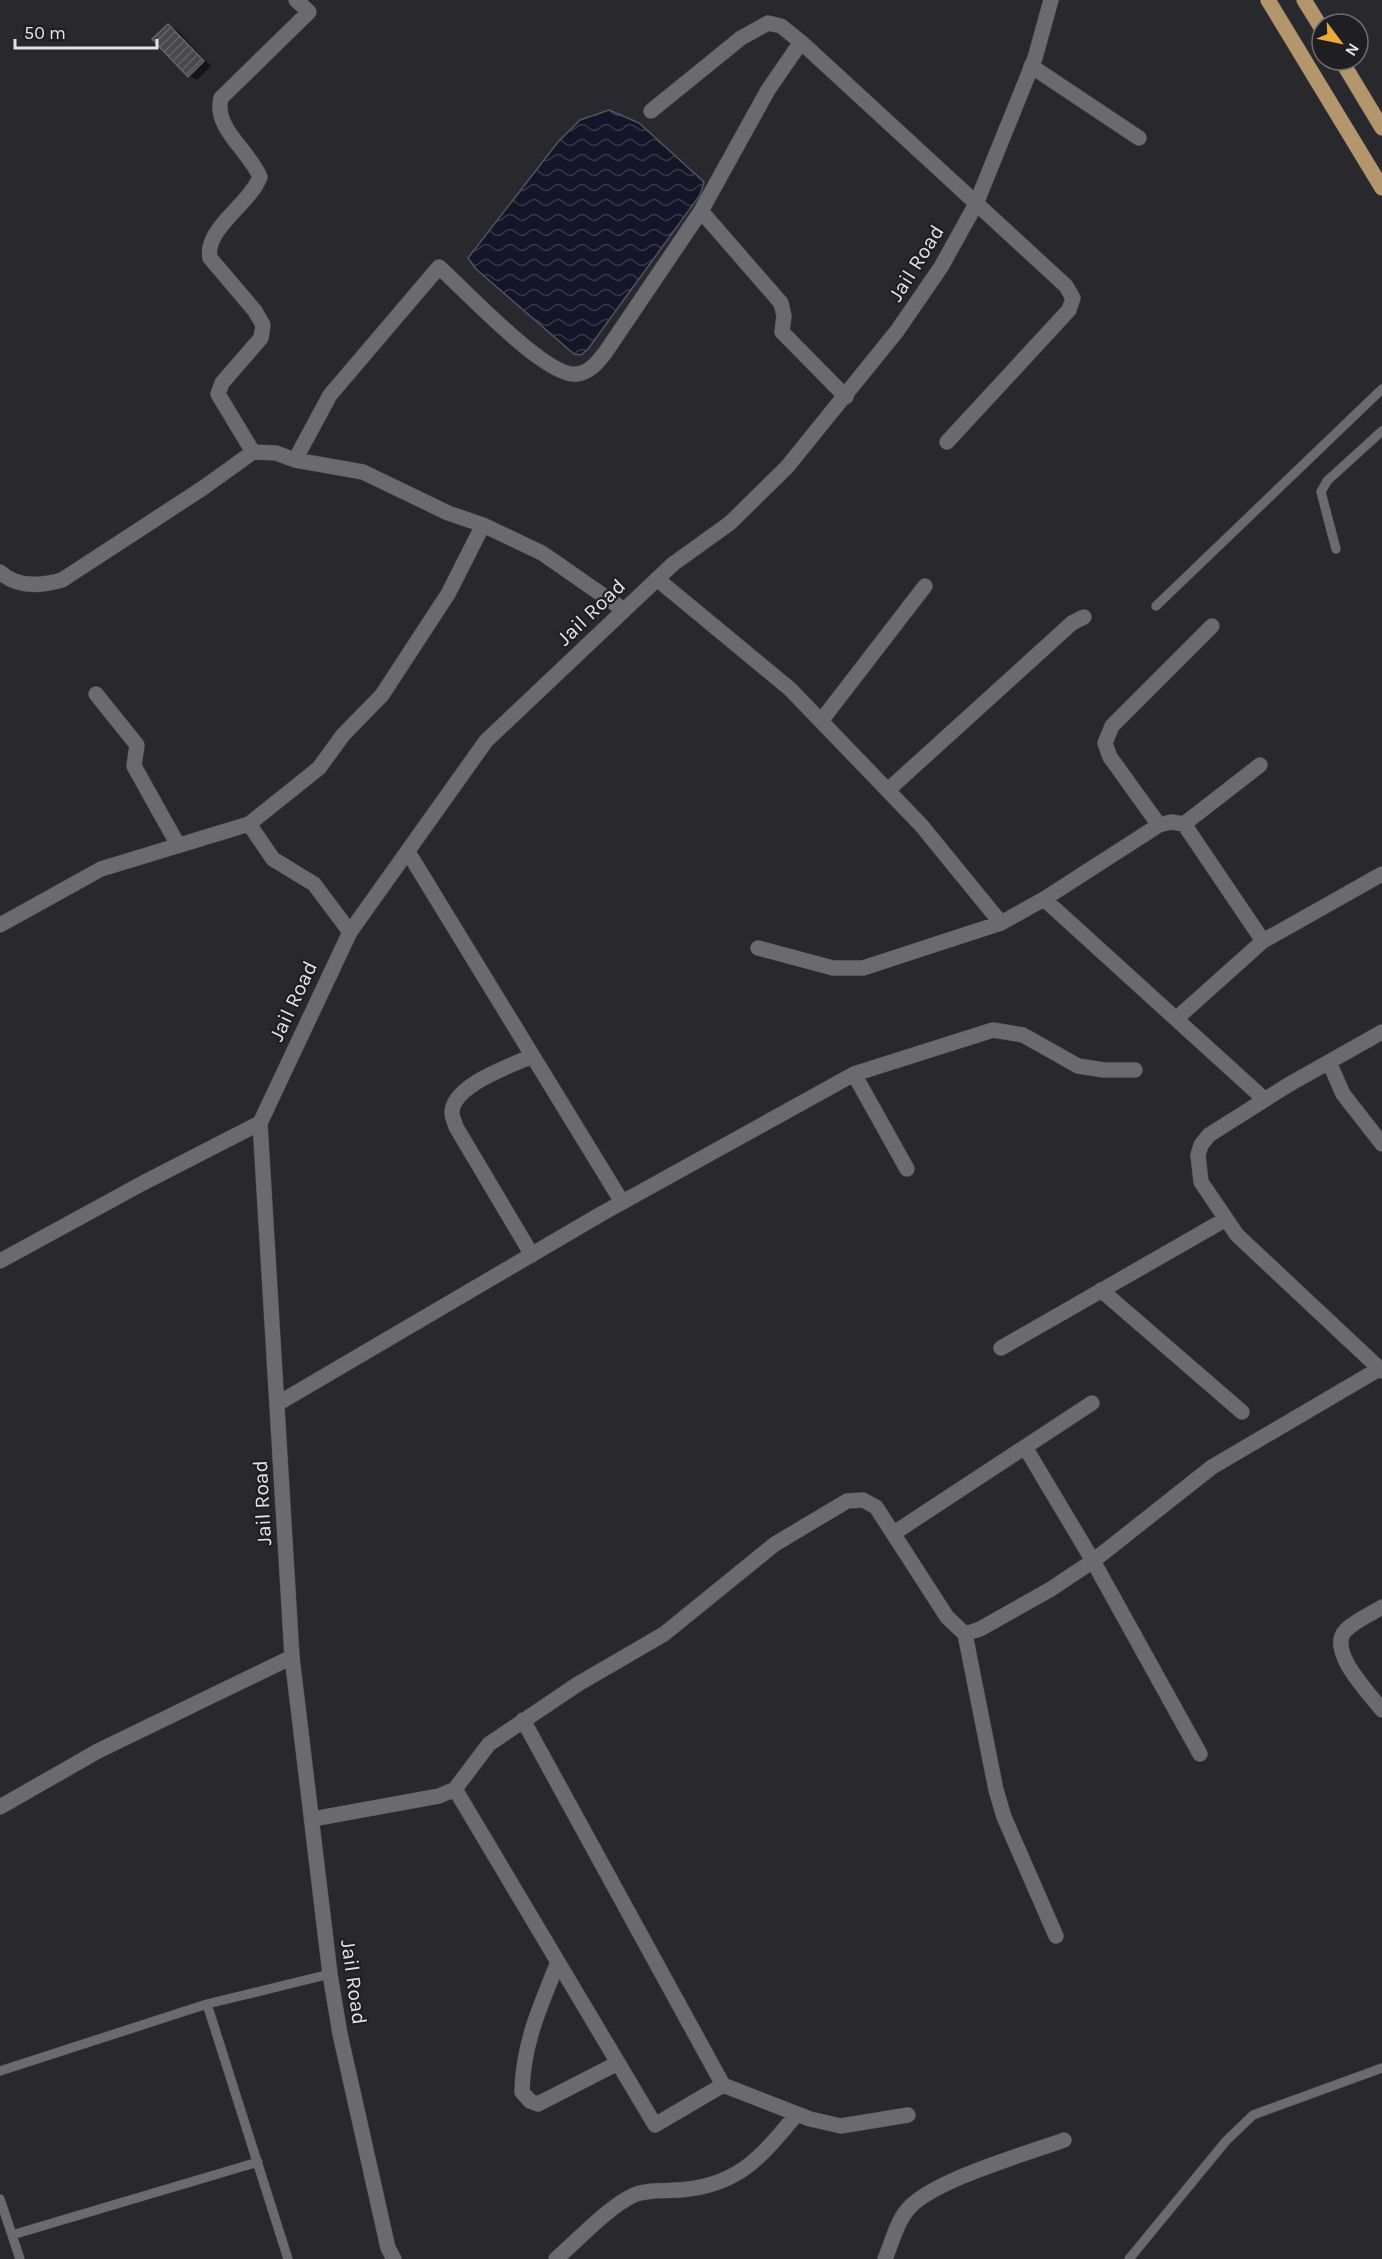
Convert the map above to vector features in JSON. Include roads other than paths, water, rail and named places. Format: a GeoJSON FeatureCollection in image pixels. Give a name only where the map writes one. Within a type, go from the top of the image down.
{"type":"FeatureCollection","features":[{"type":"Feature","properties":{"kind":"main road"},"geometry":{"type":"LineString","coordinates":[[1268,0],[1382,188]]}},
{"type":"Feature","properties":{"kind":"main road"},"geometry":{"type":"LineString","coordinates":[[1348,72],[1382,128]]}},
{"type":"Feature","properties":{"kind":"street"},"geometry":{"type":"LineString","coordinates":[[253,452],[218,394],[222,383],[261,338],[263,326],[255,311],[210,258],[208,249],[213,236],[255,189],[260,177],[254,164],[219,119],[218,109],[221,98],[309,12],[296,0]]}},
{"type":"Feature","properties":{"kind":"street","name":"Jail Road"},"geometry":{"type":"LineString","coordinates":[[394,2259],[388,2248],[342,2045],[330,1974],[292,1657],[260,1124],[350,932],[486,741],[673,564],[730,523],[787,467],[846,397],[897,331],[941,267],[976,204],[1031,66],[1052,0]]}},
{"type":"Feature","properties":{"kind":"street"},"geometry":{"type":"LineString","coordinates":[[651,111],[741,38],[768,23],[781,26],[1066,286],[1073,298],[1070,310],[947,442]]}},
{"type":"Feature","properties":{"kind":"street"},"geometry":{"type":"LineString","coordinates":[[295,460],[330,395],[439,267],[504,331],[562,372],[575,375],[592,369],[701,211],[768,90],[801,42]]}},
{"type":"Feature","properties":{"kind":"street"},"geometry":{"type":"LineString","coordinates":[[1031,66],[1139,138]]}},
{"type":"Feature","properties":{"kind":"street"},"geometry":{"type":"LineString","coordinates":[[701,211],[780,303],[784,316],[782,332],[786,338],[846,397]]}},
{"type":"Feature","properties":{"kind":"street"},"geometry":{"type":"LineString","coordinates":[[0,572],[19,582],[39,587],[62,580],[203,488],[253,452],[276,453],[295,460],[363,472],[448,513],[483,525],[542,553],[624,610]]}},
{"type":"Feature","properties":{"kind":"street"},"geometry":{"type":"LineString","coordinates":[[0,925],[101,869],[249,824],[319,768],[343,735],[382,695],[448,594],[483,525]]}},
{"type":"Feature","properties":{"kind":"street"},"geometry":{"type":"LineString","coordinates":[[657,579],[790,689],[921,825],[1001,923]]}},
{"type":"Feature","properties":{"kind":"street"},"geometry":{"type":"LineString","coordinates":[[821,721],[926,586]]}},
{"type":"Feature","properties":{"kind":"street"},"geometry":{"type":"LineString","coordinates":[[888,790],[1072,623],[1084,617]]}},
{"type":"Feature","properties":{"kind":"street"},"geometry":{"type":"LineString","coordinates":[[1159,825],[1110,757],[1106,743],[1112,726],[1212,627]]}},
{"type":"Feature","properties":{"kind":"street"},"geometry":{"type":"LineString","coordinates":[[96,694],[138,746],[134,766],[178,845]]}},
{"type":"Feature","properties":{"kind":"street"},"geometry":{"type":"LineString","coordinates":[[758,948],[833,968],[863,968],[1001,923],[1044,899],[1159,825],[1171,822],[1184,824],[1260,765]]}},
{"type":"Feature","properties":{"kind":"street"},"geometry":{"type":"LineString","coordinates":[[249,824],[273,859],[293,874],[314,884],[350,932]]}},
{"type":"Feature","properties":{"kind":"street"},"geometry":{"type":"LineString","coordinates":[[1184,824],[1263,941]]}},
{"type":"Feature","properties":{"kind":"street"},"geometry":{"type":"LineString","coordinates":[[408,852],[622,1202]]}},
{"type":"Feature","properties":{"kind":"street"},"geometry":{"type":"LineString","coordinates":[[1177,1018],[1263,941],[1382,874]]}},
{"type":"Feature","properties":{"kind":"street"},"geometry":{"type":"LineString","coordinates":[[1044,899],[1264,1099]]}},
{"type":"Feature","properties":{"kind":"street"},"geometry":{"type":"LineString","coordinates":[[277,1404],[622,1202],[854,1074],[993,1030],[1023,1035],[1078,1066],[1104,1070],[1135,1070]]}},
{"type":"Feature","properties":{"kind":"street"},"geometry":{"type":"LineString","coordinates":[[965,1634],[980,1629],[1051,1589],[1093,1561],[1212,1467],[1381,1370],[1237,1235],[1201,1182],[1198,1155],[1201,1145],[1209,1135],[1264,1099],[1382,1032]]}},
{"type":"Feature","properties":{"kind":"street"},"geometry":{"type":"LineString","coordinates":[[532,1056],[470,1085],[455,1102],[452,1112],[456,1126],[532,1255]]}},
{"type":"Feature","properties":{"kind":"street"},"geometry":{"type":"LineString","coordinates":[[1329,1062],[1343,1094],[1382,1144]]}},
{"type":"Feature","properties":{"kind":"street"},"geometry":{"type":"LineString","coordinates":[[854,1074],[907,1169]]}},
{"type":"Feature","properties":{"kind":"street"},"geometry":{"type":"LineString","coordinates":[[2,1256],[260,1124]]}},
{"type":"Feature","properties":{"kind":"street"},"geometry":{"type":"LineString","coordinates":[[1001,1348],[1226,1219]]}},
{"type":"Feature","properties":{"kind":"street"},"geometry":{"type":"LineString","coordinates":[[1101,1290],[1242,1413]]}},
{"type":"Feature","properties":{"kind":"street"},"geometry":{"type":"LineString","coordinates":[[894,1533],[1092,1403]]}},
{"type":"Feature","properties":{"kind":"street"},"geometry":{"type":"LineString","coordinates":[[1025,1447],[1093,1561],[1200,1754]]}},
{"type":"Feature","properties":{"kind":"street"},"geometry":{"type":"LineString","coordinates":[[313,1819],[439,1796],[454,1789],[489,1743],[664,1634],[775,1544],[826,1511],[847,1501],[863,1500],[876,1507],[947,1617],[965,1634],[996,1790],[1004,1817],[1056,1936]]}},
{"type":"Feature","properties":{"kind":"street"},"geometry":{"type":"LineString","coordinates":[[1382,1607],[1345,1631],[1339,1643],[1343,1659],[1382,1710]]}},
{"type":"Feature","properties":{"kind":"street"},"geometry":{"type":"LineString","coordinates":[[0,1807],[98,1751],[292,1657]]}},
{"type":"Feature","properties":{"kind":"street"},"geometry":{"type":"LineString","coordinates":[[523,1720],[723,2085],[797,2114],[841,2126],[908,2115]]}},
{"type":"Feature","properties":{"kind":"street"},"geometry":{"type":"LineString","coordinates":[[454,1789],[655,2125],[723,2085]]}},
{"type":"Feature","properties":{"kind":"street"},"geometry":{"type":"LineString","coordinates":[[558,1962],[531,2029],[524,2057],[522,2092],[530,2101],[538,2104],[618,2063]]}},
{"type":"Feature","properties":{"kind":"street"},"geometry":{"type":"LineString","coordinates":[[556,2259],[615,2208],[634,2196],[704,2187],[735,2177],[767,2149],[797,2114]]}},
{"type":"Feature","properties":{"kind":"street"},"geometry":{"type":"LineString","coordinates":[[885,2259],[900,2222],[918,2200],[946,2184],[1064,2140]]}},
{"type":"Feature","properties":{"kind":"lane"},"geometry":{"type":"LineString","coordinates":[[1156,606],[1382,389]]}},
{"type":"Feature","properties":{"kind":"lane"},"geometry":{"type":"LineString","coordinates":[[1336,549],[1321,492],[1327,481],[1382,431]]}},
{"type":"Feature","properties":{"kind":"lane"},"geometry":{"type":"LineString","coordinates":[[0,2071],[207,2004],[330,1974]]}},
{"type":"Feature","properties":{"kind":"lane"},"geometry":{"type":"LineString","coordinates":[[207,2004],[288,2259]]}},
{"type":"Feature","properties":{"kind":"lane"},"geometry":{"type":"LineString","coordinates":[[1129,2259],[1226,2141],[1253,2115],[1382,2068]]}},
{"type":"Feature","properties":{"kind":"lane"},"geometry":{"type":"LineString","coordinates":[[12,2235],[258,2162]]}},
{"type":"Feature","properties":{"kind":"lane"},"geometry":{"type":"LineString","coordinates":[[0,2199],[20,2259]]}},
{"type":"Feature","properties":{"kind":"water"},"geometry":{"type":"Polygon","coordinates":[[[609,110],[639,123],[704,182],[700,195],[588,349],[581,355],[574,354],[476,269],[468,258],[558,142],[580,120],[609,110]]]}}]}
